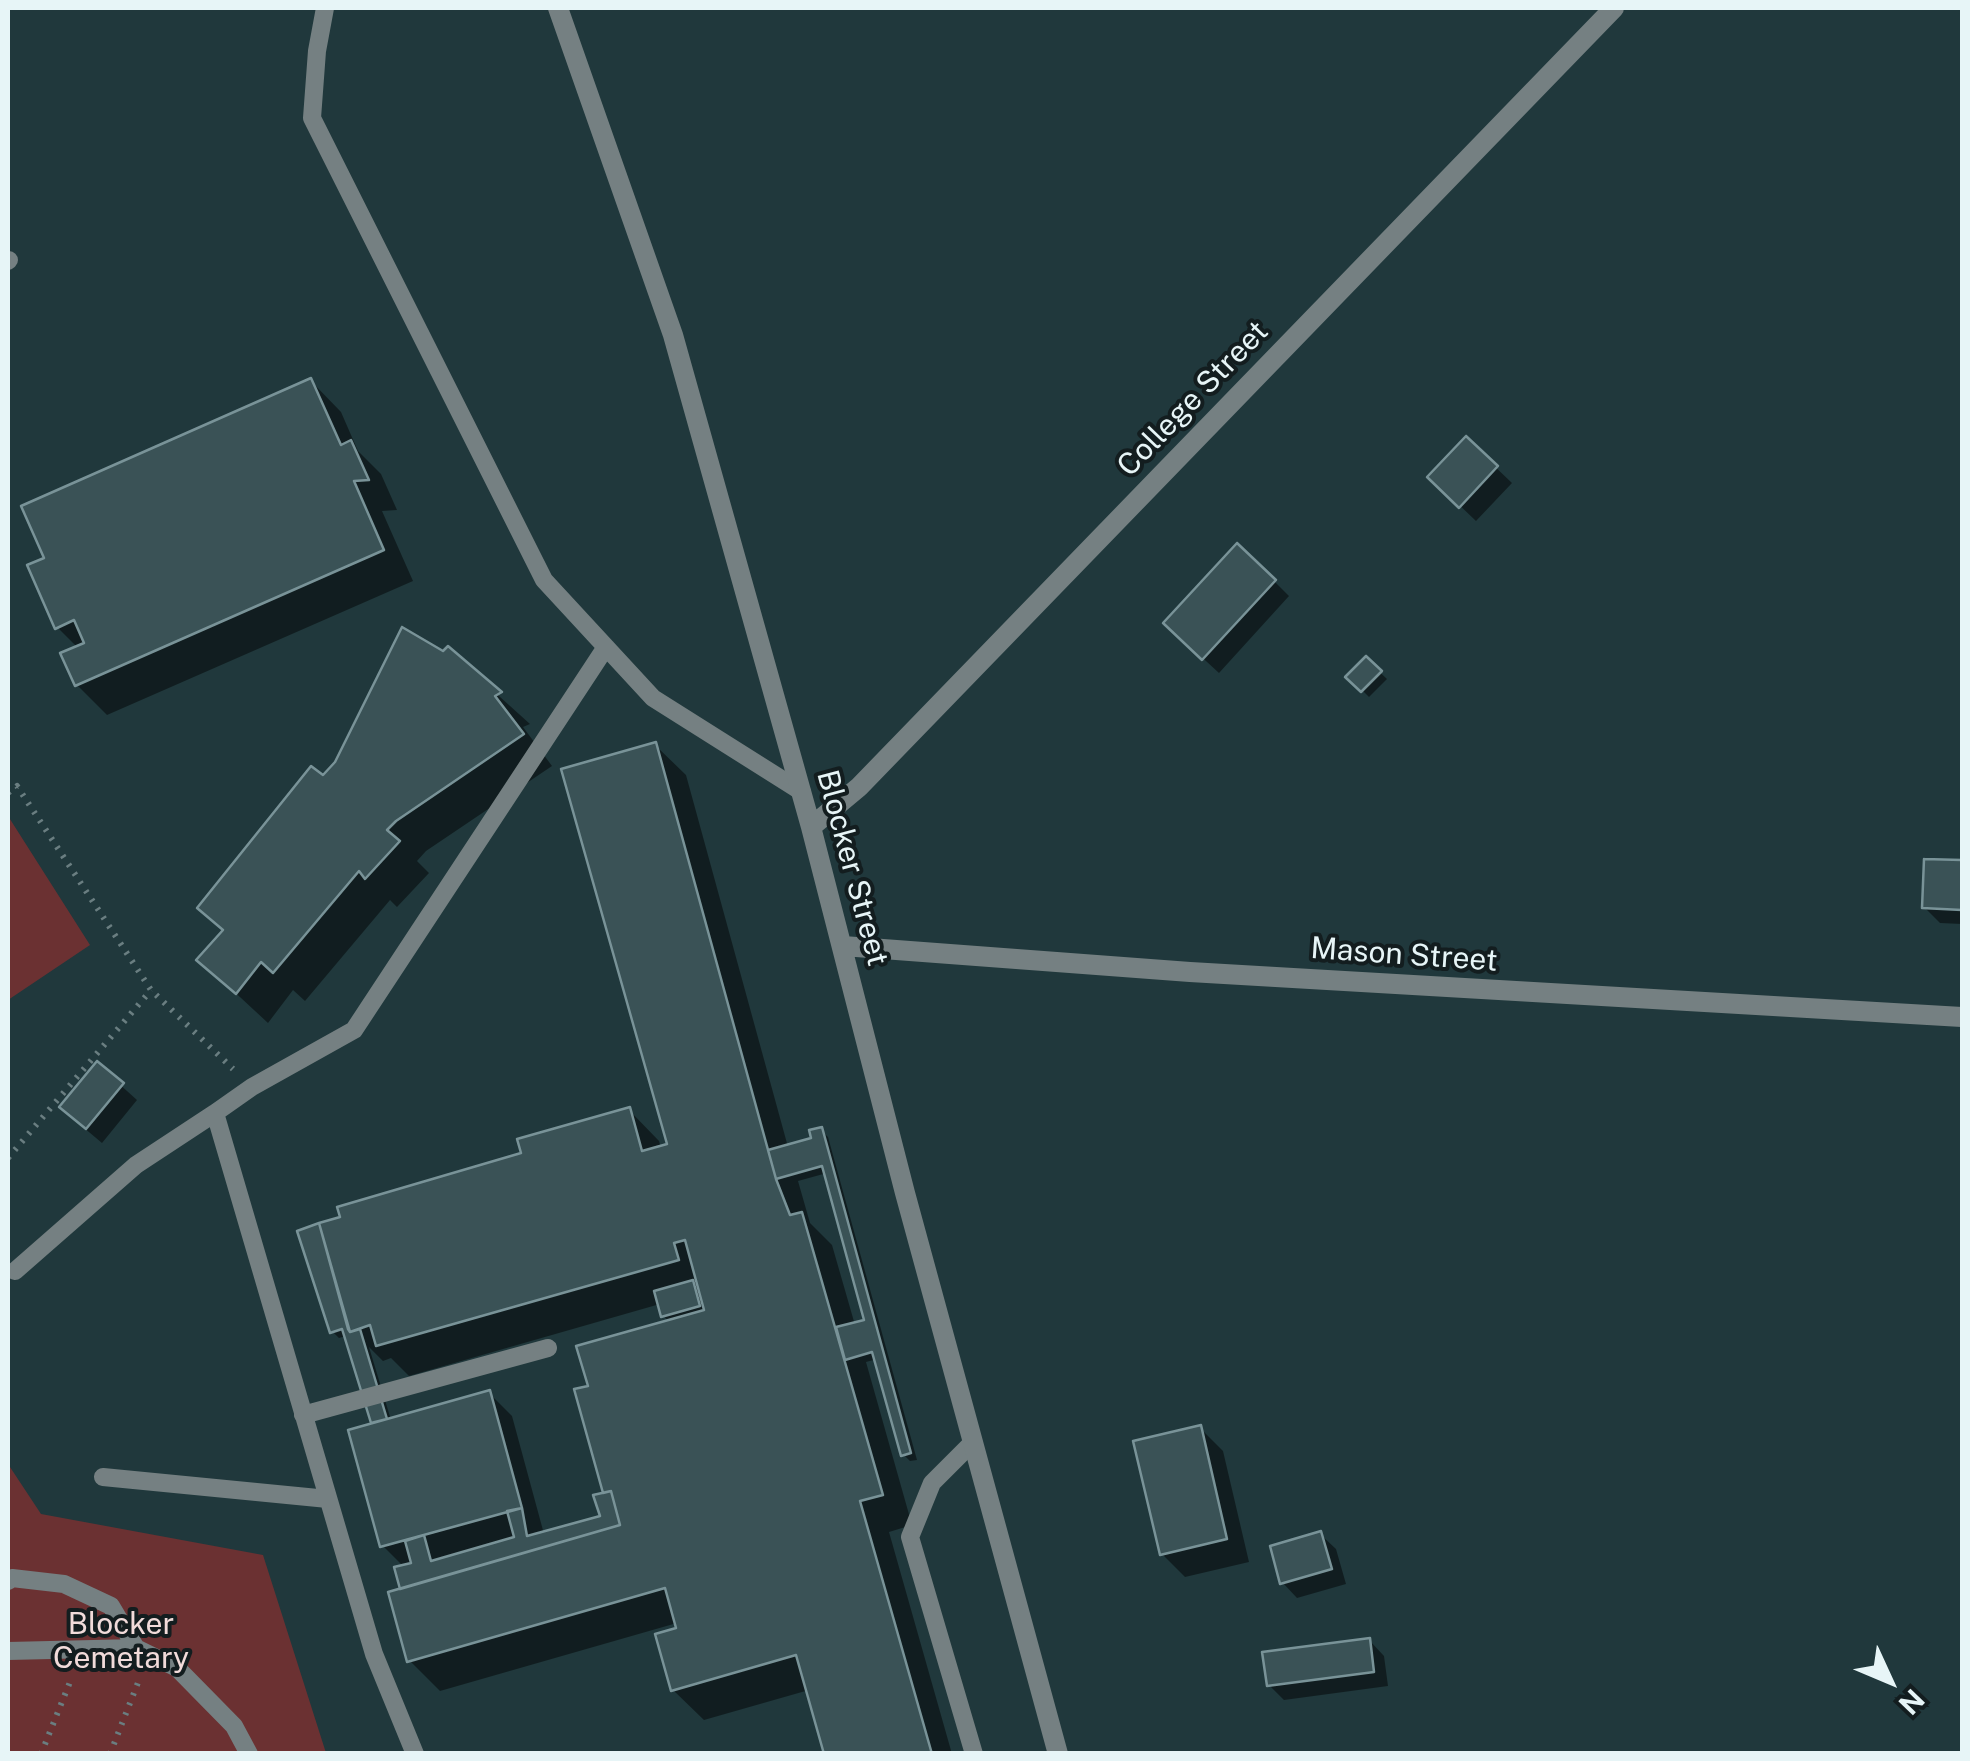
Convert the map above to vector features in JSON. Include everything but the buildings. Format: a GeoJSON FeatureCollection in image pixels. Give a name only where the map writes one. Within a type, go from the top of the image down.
{"type":"FeatureCollection","features":[{"type":"Feature","properties":{"kind":"street","name":"Blocker Street"},"geometry":{"type":"LineString","coordinates":[[558,8],[673,335],[802,792],[905,1193],[1058,1754]]}},
{"type":"Feature","properties":{"kind":"street","name":"College Street"},"geometry":{"type":"LineString","coordinates":[[811,826],[873,773],[1614,8]]}},
{"type":"Feature","properties":{"kind":"street","name":"Mason Street"},"geometry":{"type":"LineString","coordinates":[[843,946],[1287,978],[1962,1017]]}},
{"type":"Feature","properties":{"kind":"lane"},"geometry":{"type":"LineString","coordinates":[[325,8],[312,118],[544,580],[653,698],[802,792]]}},
{"type":"Feature","properties":{"kind":"lane"},"geometry":{"type":"LineString","coordinates":[[16,1271],[136,1165],[252,1088],[354,1030],[606,647]]}},
{"type":"Feature","properties":{"kind":"lane"},"geometry":{"type":"LineString","coordinates":[[214,1113],[374,1654],[416,1754]]}},
{"type":"Feature","properties":{"kind":"lane"},"geometry":{"type":"LineString","coordinates":[[303,1414],[548,1348]]}},
{"type":"Feature","properties":{"kind":"lane"},"geometry":{"type":"LineString","coordinates":[[973,1442],[932,1483],[910,1537],[974,1754]]}},
{"type":"Feature","properties":{"kind":"lane"},"geometry":{"type":"LineString","coordinates":[[104,1476],[328,1499]]}},
{"type":"Feature","properties":{"kind":"lane"},"geometry":{"type":"LineString","coordinates":[[8,1581],[12,1578],[64,1584],[111,1606],[142,1651]]}},
{"type":"Feature","properties":{"kind":"lane"},"geometry":{"type":"LineString","coordinates":[[8,1651],[142,1651],[177,1668],[234,1726],[249,1754]]}},
{"type":"Feature","properties":{"kind":"path"},"geometry":{"type":"LineString","coordinates":[[8,792],[17,786],[151,990],[252,1088]]}},
{"type":"Feature","properties":{"kind":"path"},"geometry":{"type":"LineString","coordinates":[[8,1158],[151,990]]}},
{"type":"Feature","properties":{"kind":"path"},"geometry":{"type":"LineString","coordinates":[[41,1754],[83,1648]]}},
{"type":"Feature","properties":{"kind":"path"},"geometry":{"type":"LineString","coordinates":[[110,1754],[142,1651]]}},
{"type":"Feature","properties":{"kind":"green space"},"geometry":{"type":"Polygon","coordinates":[[[8,816],[90,945],[8,1000],[8,816]]]}},
{"type":"Feature","properties":{"kind":"green space","name":"Blocker Cemetary"},"geometry":{"type":"Polygon","coordinates":[[[8,1464],[41,1514],[263,1555],[326,1753],[8,1753],[8,1464]]]}}]}
